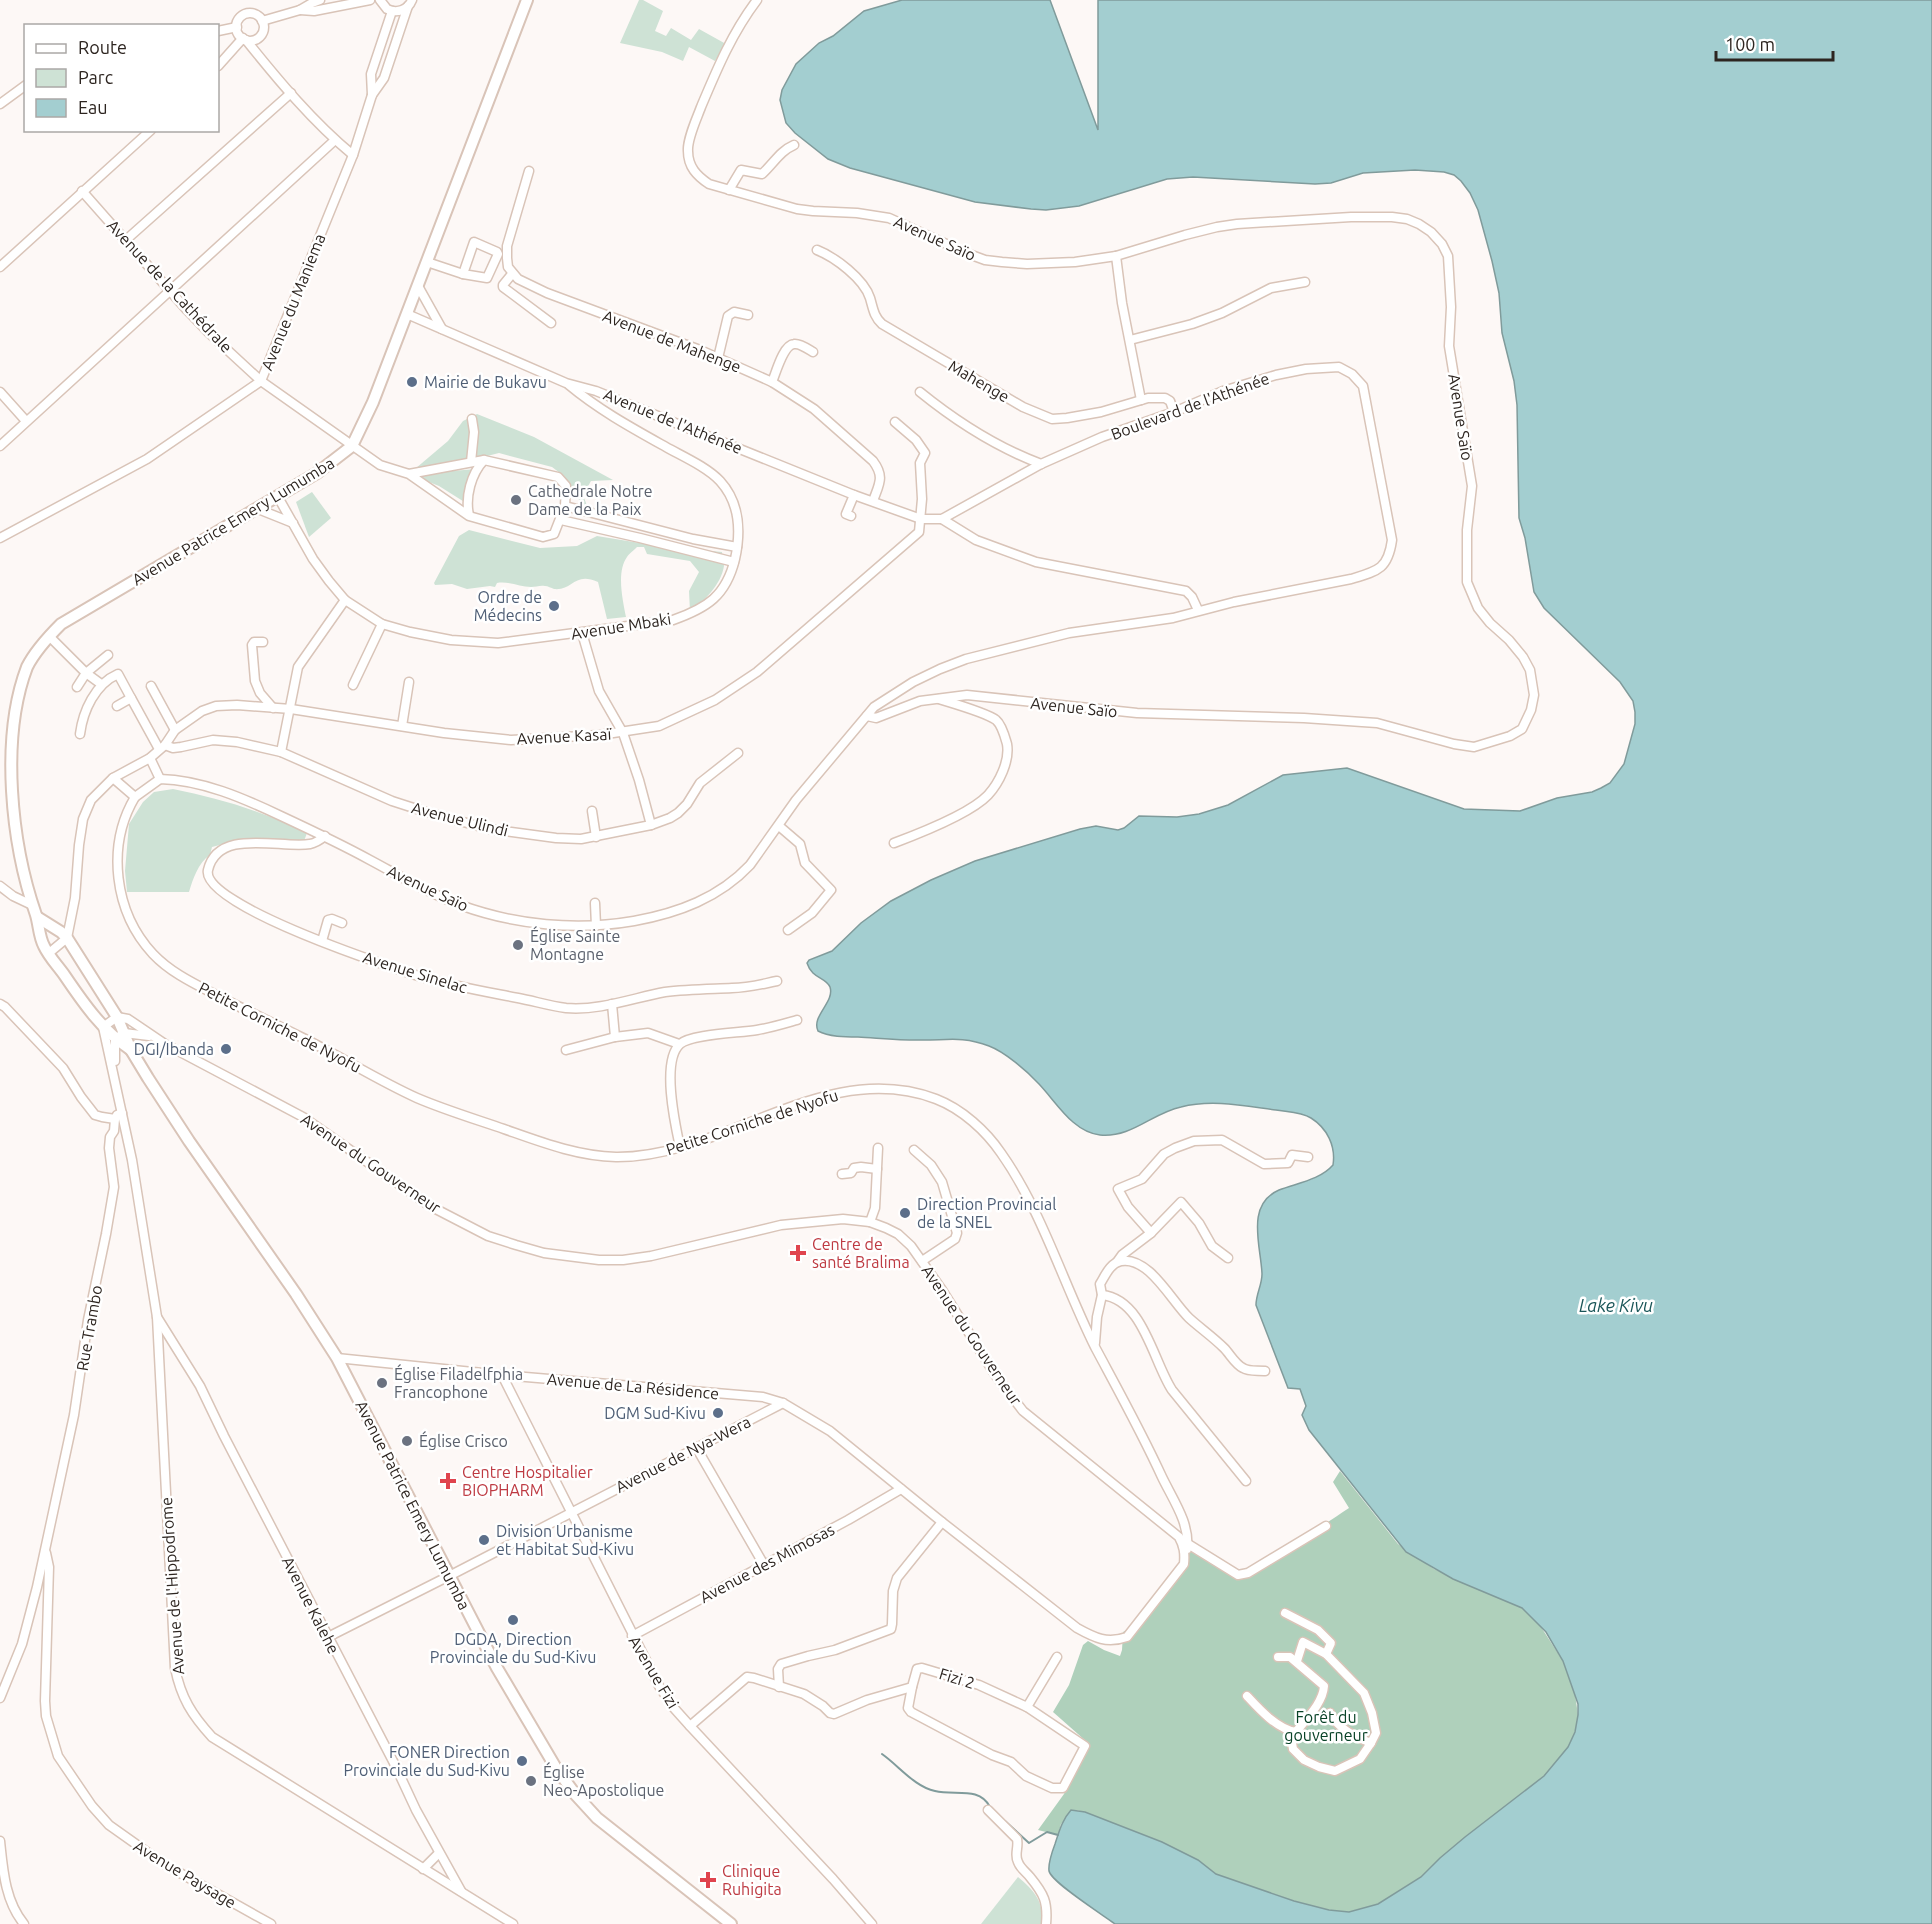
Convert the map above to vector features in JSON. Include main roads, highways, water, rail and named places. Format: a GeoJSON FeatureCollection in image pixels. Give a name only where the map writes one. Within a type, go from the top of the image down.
{"type":"FeatureCollection","features":[{"type":"Feature","properties":{"kind":"main road","name":"Avenue Patrice Emery Lumumba"},"geometry":{"type":"LineString","coordinates":[[527,0],[373,402],[352,446],[317,473],[75,615],[49,636],[26,667],[9,719],[7,742],[10,806],[14,835],[43,945],[89,1012],[103,1028],[119,1036],[131,1050],[189,1141],[296,1294],[337,1358],[497,1668],[556,1768],[597,1818],[731,1924]]}},
{"type":"Feature","properties":{"kind":"main road","name":"Avenue Patrice Emery Lumumba"},"geometry":{"type":"LineString","coordinates":[[37,917],[67,938],[117,1017],[119,1036]]}},
{"type":"Feature","properties":{"kind":"water","name":"Lake Kivu"},"geometry":{"type":"Polygon","coordinates":[[[902,0],[1050,0],[1098,130],[1098,0],[1932,0],[1932,1924],[1115,1924],[1058,1883],[1049,1871],[1050,1858],[1059,1831],[1071,1810],[1085,1812],[1162,1842],[1198,1860],[1216,1874],[1294,1901],[1329,1910],[1349,1912],[1378,1904],[1421,1877],[1465,1837],[1544,1776],[1568,1747],[1575,1732],[1578,1704],[1563,1661],[1546,1632],[1522,1608],[1453,1579],[1406,1552],[1309,1430],[1302,1415],[1306,1406],[1300,1389],[1288,1388],[1256,1305],[1262,1274],[1258,1216],[1268,1197],[1279,1190],[1315,1178],[1333,1165],[1332,1144],[1326,1132],[1317,1122],[1294,1112],[1217,1103],[1171,1110],[1122,1133],[1100,1135],[1090,1133],[1066,1116],[1022,1068],[989,1046],[961,1040],[843,1037],[818,1031],[818,1020],[831,993],[828,984],[812,972],[807,963],[809,960],[832,951],[861,923],[891,901],[975,861],[1080,829],[1096,826],[1118,830],[1139,816],[1177,817],[1199,814],[1228,805],[1283,775],[1347,768],[1464,809],[1520,811],[1557,798],[1592,792],[1610,783],[1624,764],[1635,724],[1635,712],[1633,701],[1620,682],[1544,608],[1534,592],[1525,538],[1519,518],[1517,405],[1514,381],[1502,333],[1499,293],[1478,210],[1461,181],[1454,175],[1444,172],[1415,170],[1363,173],[1331,183],[1315,184],[1193,177],[1167,179],[1079,206],[1046,210],[975,202],[850,168],[828,159],[786,123],[780,100],[782,90],[796,64],[819,43],[833,36],[864,11],[902,0]]]}},
{"type":"Feature","properties":{"kind":"waterway"},"geometry":{"type":"LineString","coordinates":[[882,1754],[914,1781],[928,1789],[980,1796],[990,1807]]}},
{"type":"Feature","properties":{"kind":"waterway"},"geometry":{"type":"LineString","coordinates":[[1005,1821],[1029,1843],[1047,1832],[1058,1835]]}},
{"type":"Feature","properties":{"kind":"place","name":"Mairie de Bukavu"},"geometry":{"type":"Point","coordinates":[412,382]}},
{"type":"Feature","properties":{"kind":"place","name":"Cathedrale Notre Dame de la Paix"},"geometry":{"type":"Point","coordinates":[516,500]}},
{"type":"Feature","properties":{"kind":"place","name":"Ordre de Médecins"},"geometry":{"type":"Point","coordinates":[554,606]}},
{"type":"Feature","properties":{"kind":"place","name":"Église Sainte Montagne"},"geometry":{"type":"Point","coordinates":[518,945]}},
{"type":"Feature","properties":{"kind":"place","name":"DGI/Ibanda"},"geometry":{"type":"Point","coordinates":[226,1049]}},
{"type":"Feature","properties":{"kind":"place","name":"Direction Provincial de la SNEL"},"geometry":{"type":"Point","coordinates":[905,1213]}},
{"type":"Feature","properties":{"kind":"place","name":"Centre de santé Bralima"},"geometry":{"type":"Point","coordinates":[798,1253]}},
{"type":"Feature","properties":{"kind":"place","name":"Église Filadelfphia Francophone"},"geometry":{"type":"Point","coordinates":[382,1383]}},
{"type":"Feature","properties":{"kind":"place","name":"DGM Sud-Kivu"},"geometry":{"type":"Point","coordinates":[718,1413]}},
{"type":"Feature","properties":{"kind":"place","name":"Église Crisco"},"geometry":{"type":"Point","coordinates":[407,1441]}},
{"type":"Feature","properties":{"kind":"place","name":"Centre Hospitalier BIOPHARM"},"geometry":{"type":"Point","coordinates":[448,1481]}},
{"type":"Feature","properties":{"kind":"place","name":"Division Urbanisme et Habitat Sud-Kivu"},"geometry":{"type":"Point","coordinates":[484,1540]}},
{"type":"Feature","properties":{"kind":"place","name":"DGDA, Direction Provinciale du Sud-Kivu"},"geometry":{"type":"Point","coordinates":[513,1620]}},
{"type":"Feature","properties":{"kind":"place","name":"FONER Direction Provinciale du Sud-Kivu"},"geometry":{"type":"Point","coordinates":[522,1761]}},
{"type":"Feature","properties":{"kind":"place","name":"Église Neo-Apostolique"},"geometry":{"type":"Point","coordinates":[531,1781]}},
{"type":"Feature","properties":{"kind":"place","name":"Clinique Ruhigita"},"geometry":{"type":"Point","coordinates":[708,1880]}},
{"type":"Feature","properties":{"kind":"park label","name":"Forêt du gouverneur"},"geometry":{"type":"Point","coordinates":[1326,1726]}}]}
